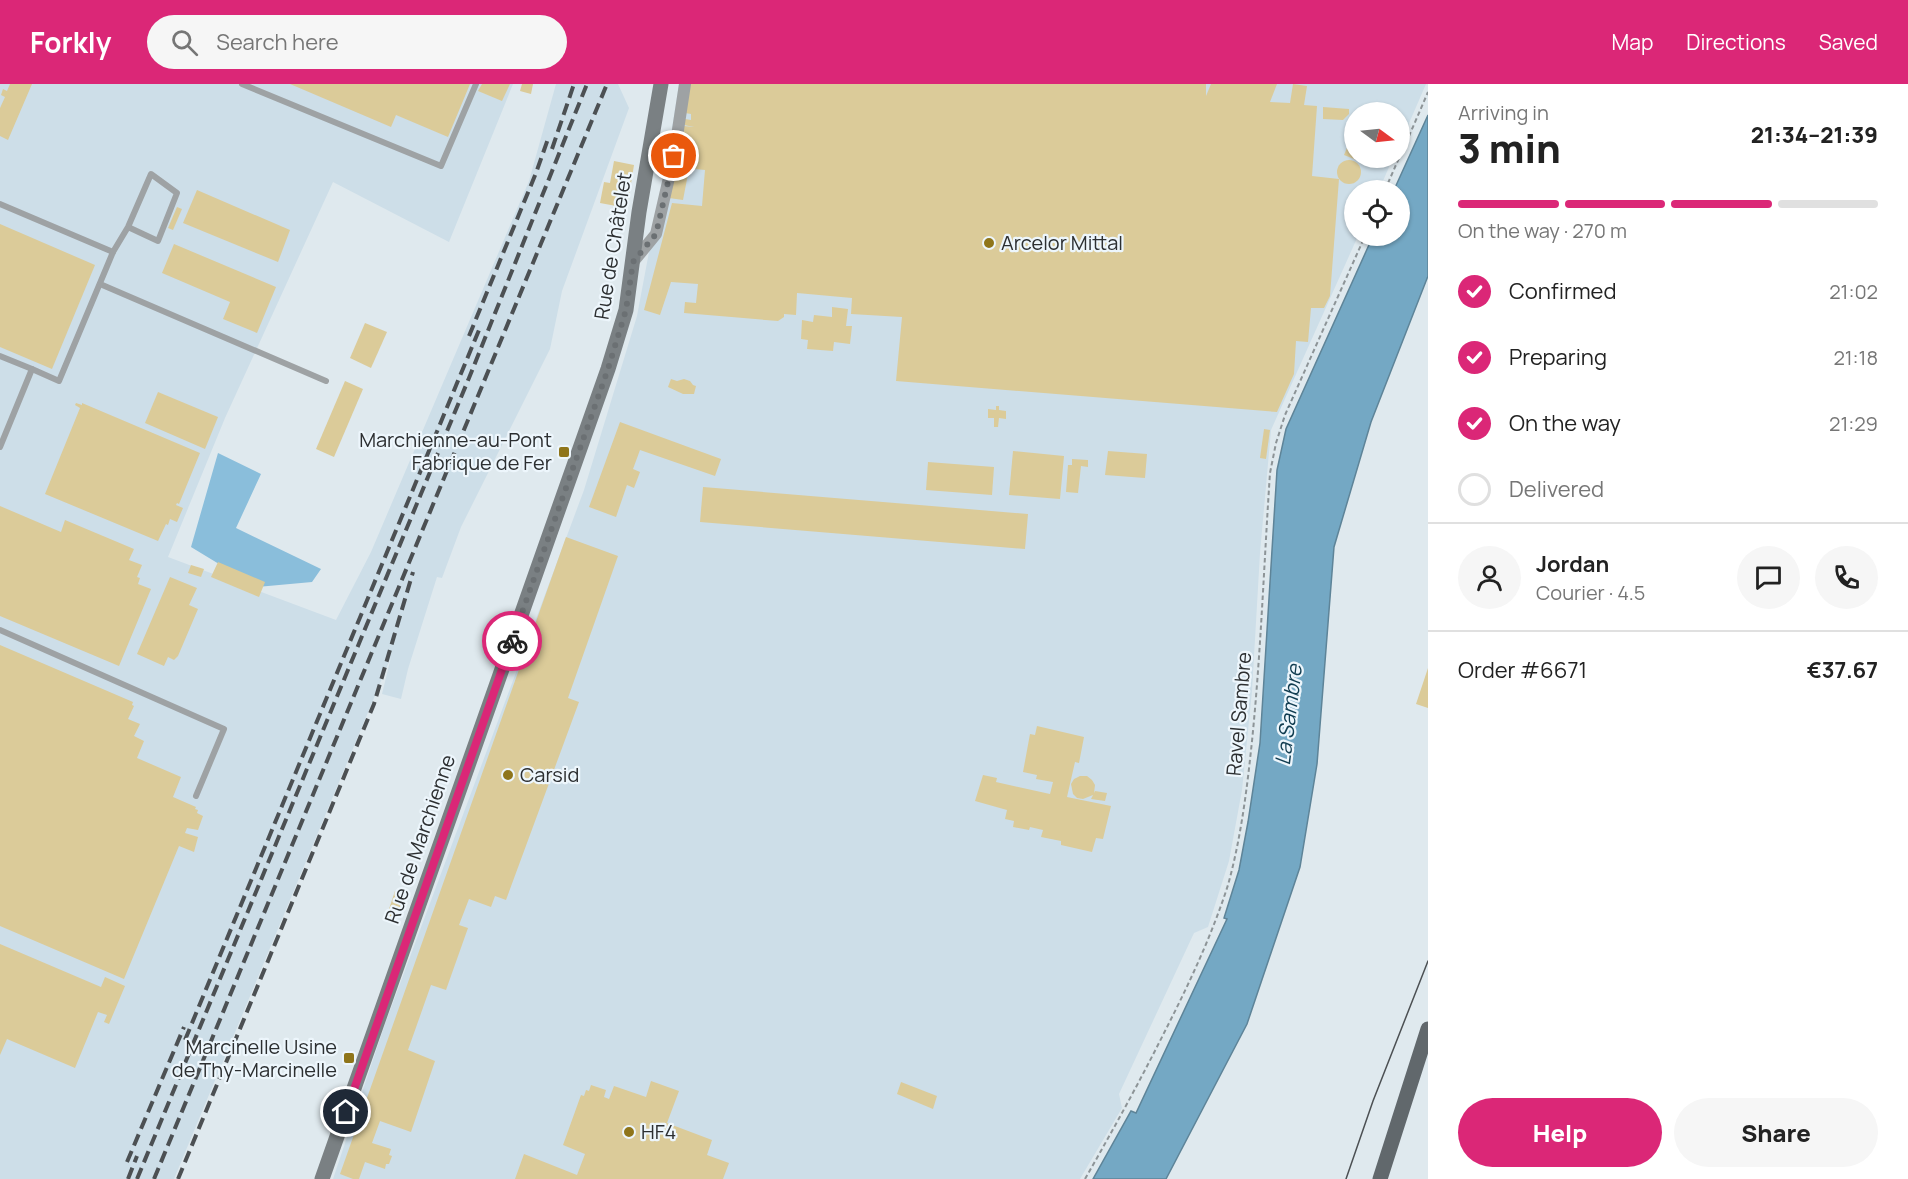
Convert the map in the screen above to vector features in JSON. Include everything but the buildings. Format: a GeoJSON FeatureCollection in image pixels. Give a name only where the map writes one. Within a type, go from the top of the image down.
{"type":"FeatureCollection","features":[{"type":"Feature","properties":{"kind":"main road","name":"Rue de Châtelet"},"geometry":{"type":"LineString","coordinates":[[557,513],[608,369],[626,310],[639,213],[661,84]]}},
{"type":"Feature","properties":{"kind":"main road","name":"Rue de Marchienne"},"geometry":{"type":"LineString","coordinates":[[322,1179],[557,513]]}},
{"type":"Feature","properties":{"kind":"main road"},"geometry":{"type":"LineString","coordinates":[[1380,1179],[1428,1029]]}},
{"type":"Feature","properties":{"kind":"street"},"geometry":{"type":"LineString","coordinates":[[633,262],[656,234],[674,156],[685,84]]}},
{"type":"Feature","properties":{"kind":"lane"},"geometry":{"type":"LineString","coordinates":[[242,84],[441,165],[476,84]]}},
{"type":"Feature","properties":{"kind":"lane"},"geometry":{"type":"LineString","coordinates":[[0,356],[59,381],[113,252],[129,227],[151,174],[177,193],[158,241],[129,227]]}},
{"type":"Feature","properties":{"kind":"lane"},"geometry":{"type":"LineString","coordinates":[[0,204],[113,252]]}},
{"type":"Feature","properties":{"kind":"lane"},"geometry":{"type":"LineString","coordinates":[[99,284],[326,381]]}},
{"type":"Feature","properties":{"kind":"lane"},"geometry":{"type":"LineString","coordinates":[[0,447],[32,369]]}},
{"type":"Feature","properties":{"kind":"lane"},"geometry":{"type":"LineString","coordinates":[[0,630],[224,729],[196,796]]}},
{"type":"Feature","properties":{"kind":"path"},"geometry":{"type":"LineString","coordinates":[[1410,133],[1428,93]]}},
{"type":"Feature","properties":{"kind":"path","name":"Ravel Sambre"},"geometry":{"type":"LineString","coordinates":[[1085,1179],[1128,1104],[1185,992],[1228,884],[1239,838],[1246,793],[1257,694],[1270,473],[1276,443],[1293,395],[1360,246]]}},
{"type":"Feature","properties":{"kind":"shaded area"},"geometry":{"type":"Polygon","coordinates":[[[0,84],[513,84],[449,242],[333,182],[225,418],[168,557],[336,620],[371,552],[529,181],[556,84],[618,84],[629,108],[562,291],[550,349],[461,527],[442,578],[437,577],[401,699],[382,694],[391,657],[174,1179],[0,1179],[0,84]]]}},
{"type":"Feature","properties":{"kind":"shaded area"},"geometry":{"type":"Polygon","coordinates":[[[679,84],[1426,84],[1410,121],[1410,102],[1344,102],[1344,168],[1389,168],[1383,180],[1344,180],[1344,246],[1354,246],[1271,430],[1260,553],[1252,691],[1242,790],[1229,861],[1208,927],[1194,933],[1119,1094],[1122,1108],[1080,1179],[333,1179],[385,1024],[584,490],[637,316],[679,84]]]}},
{"type":"Feature","properties":{"kind":"shaded area"},"geometry":{"type":"Polygon","coordinates":[[[218,453],[261,474],[236,528],[321,569],[312,582],[257,587],[191,547],[218,453]]]}},
{"type":"Feature","properties":{"kind":"water","name":"La Sambre"},"geometry":{"type":"Polygon","coordinates":[[[1428,115],[1428,276],[1371,422],[1334,547],[1317,764],[1300,867],[1247,1024],[1166,1179],[1093,1179],[1131,1111],[1136,1113],[1227,919],[1224,918],[1239,870],[1260,743],[1277,470],[1286,429],[1368,246],[1410,246],[1410,180],[1399,180],[1404,168],[1410,168],[1410,155],[1428,115]]]}},
{"type":"Feature","properties":{"kind":"tram line"},"geometry":{"type":"LineString","coordinates":[[1346,1179],[1373,1101],[1428,961]]}},
{"type":"Feature","properties":{"kind":"railway"},"geometry":{"type":"LineString","coordinates":[[552,149],[574,84]]}},
{"type":"Feature","properties":{"kind":"railway"},"geometry":{"type":"LineString","coordinates":[[137,1179],[469,378],[587,84]]}},
{"type":"Feature","properties":{"kind":"railway"},"geometry":{"type":"LineString","coordinates":[[154,1179],[607,84]]}},
{"type":"Feature","properties":{"kind":"railway"},"geometry":{"type":"LineString","coordinates":[[469,336],[549,136]]}},
{"type":"Feature","properties":{"kind":"railway"},"geometry":{"type":"LineString","coordinates":[[185,1040],[479,330]]}},
{"type":"Feature","properties":{"kind":"railway"},"geometry":{"type":"LineString","coordinates":[[178,1179],[374,704],[413,572]]}},
{"type":"Feature","properties":{"kind":"railway"},"geometry":{"type":"LineString","coordinates":[[127,1162],[184,1027]]}},
{"type":"Feature","properties":{"kind":"railway"},"geometry":{"type":"LineString","coordinates":[[128,1179],[137,1156]]}},
{"type":"Feature","properties":{"kind":"way so far"},"geometry":{"type":"LineString","coordinates":[[512,641],[608,369],[626,310],[633,262],[656,234],[674,156]]}},
{"type":"Feature","properties":{"kind":"place","name":"Arcelor Mittal"},"geometry":{"type":"Point","coordinates":[989,243]}},
{"type":"Feature","properties":{"kind":"place","name":"Marchienne-au-Pont Fabrique de Fer"},"geometry":{"type":"Point","coordinates":[564,452]}},
{"type":"Feature","properties":{"kind":"place","name":"Carsid"},"geometry":{"type":"Point","coordinates":[508,775]}},
{"type":"Feature","properties":{"kind":"place","name":"Marcinelle Usine de Thy-Marcinelle"},"geometry":{"type":"Point","coordinates":[349,1058]}},
{"type":"Feature","properties":{"kind":"place","name":"HF4"},"geometry":{"type":"Point","coordinates":[629,1132]}},
{"type":"Feature","properties":{"kind":"route"},"geometry":{"type":"LineString","coordinates":[[346,1112],[512,641]]}}]}
